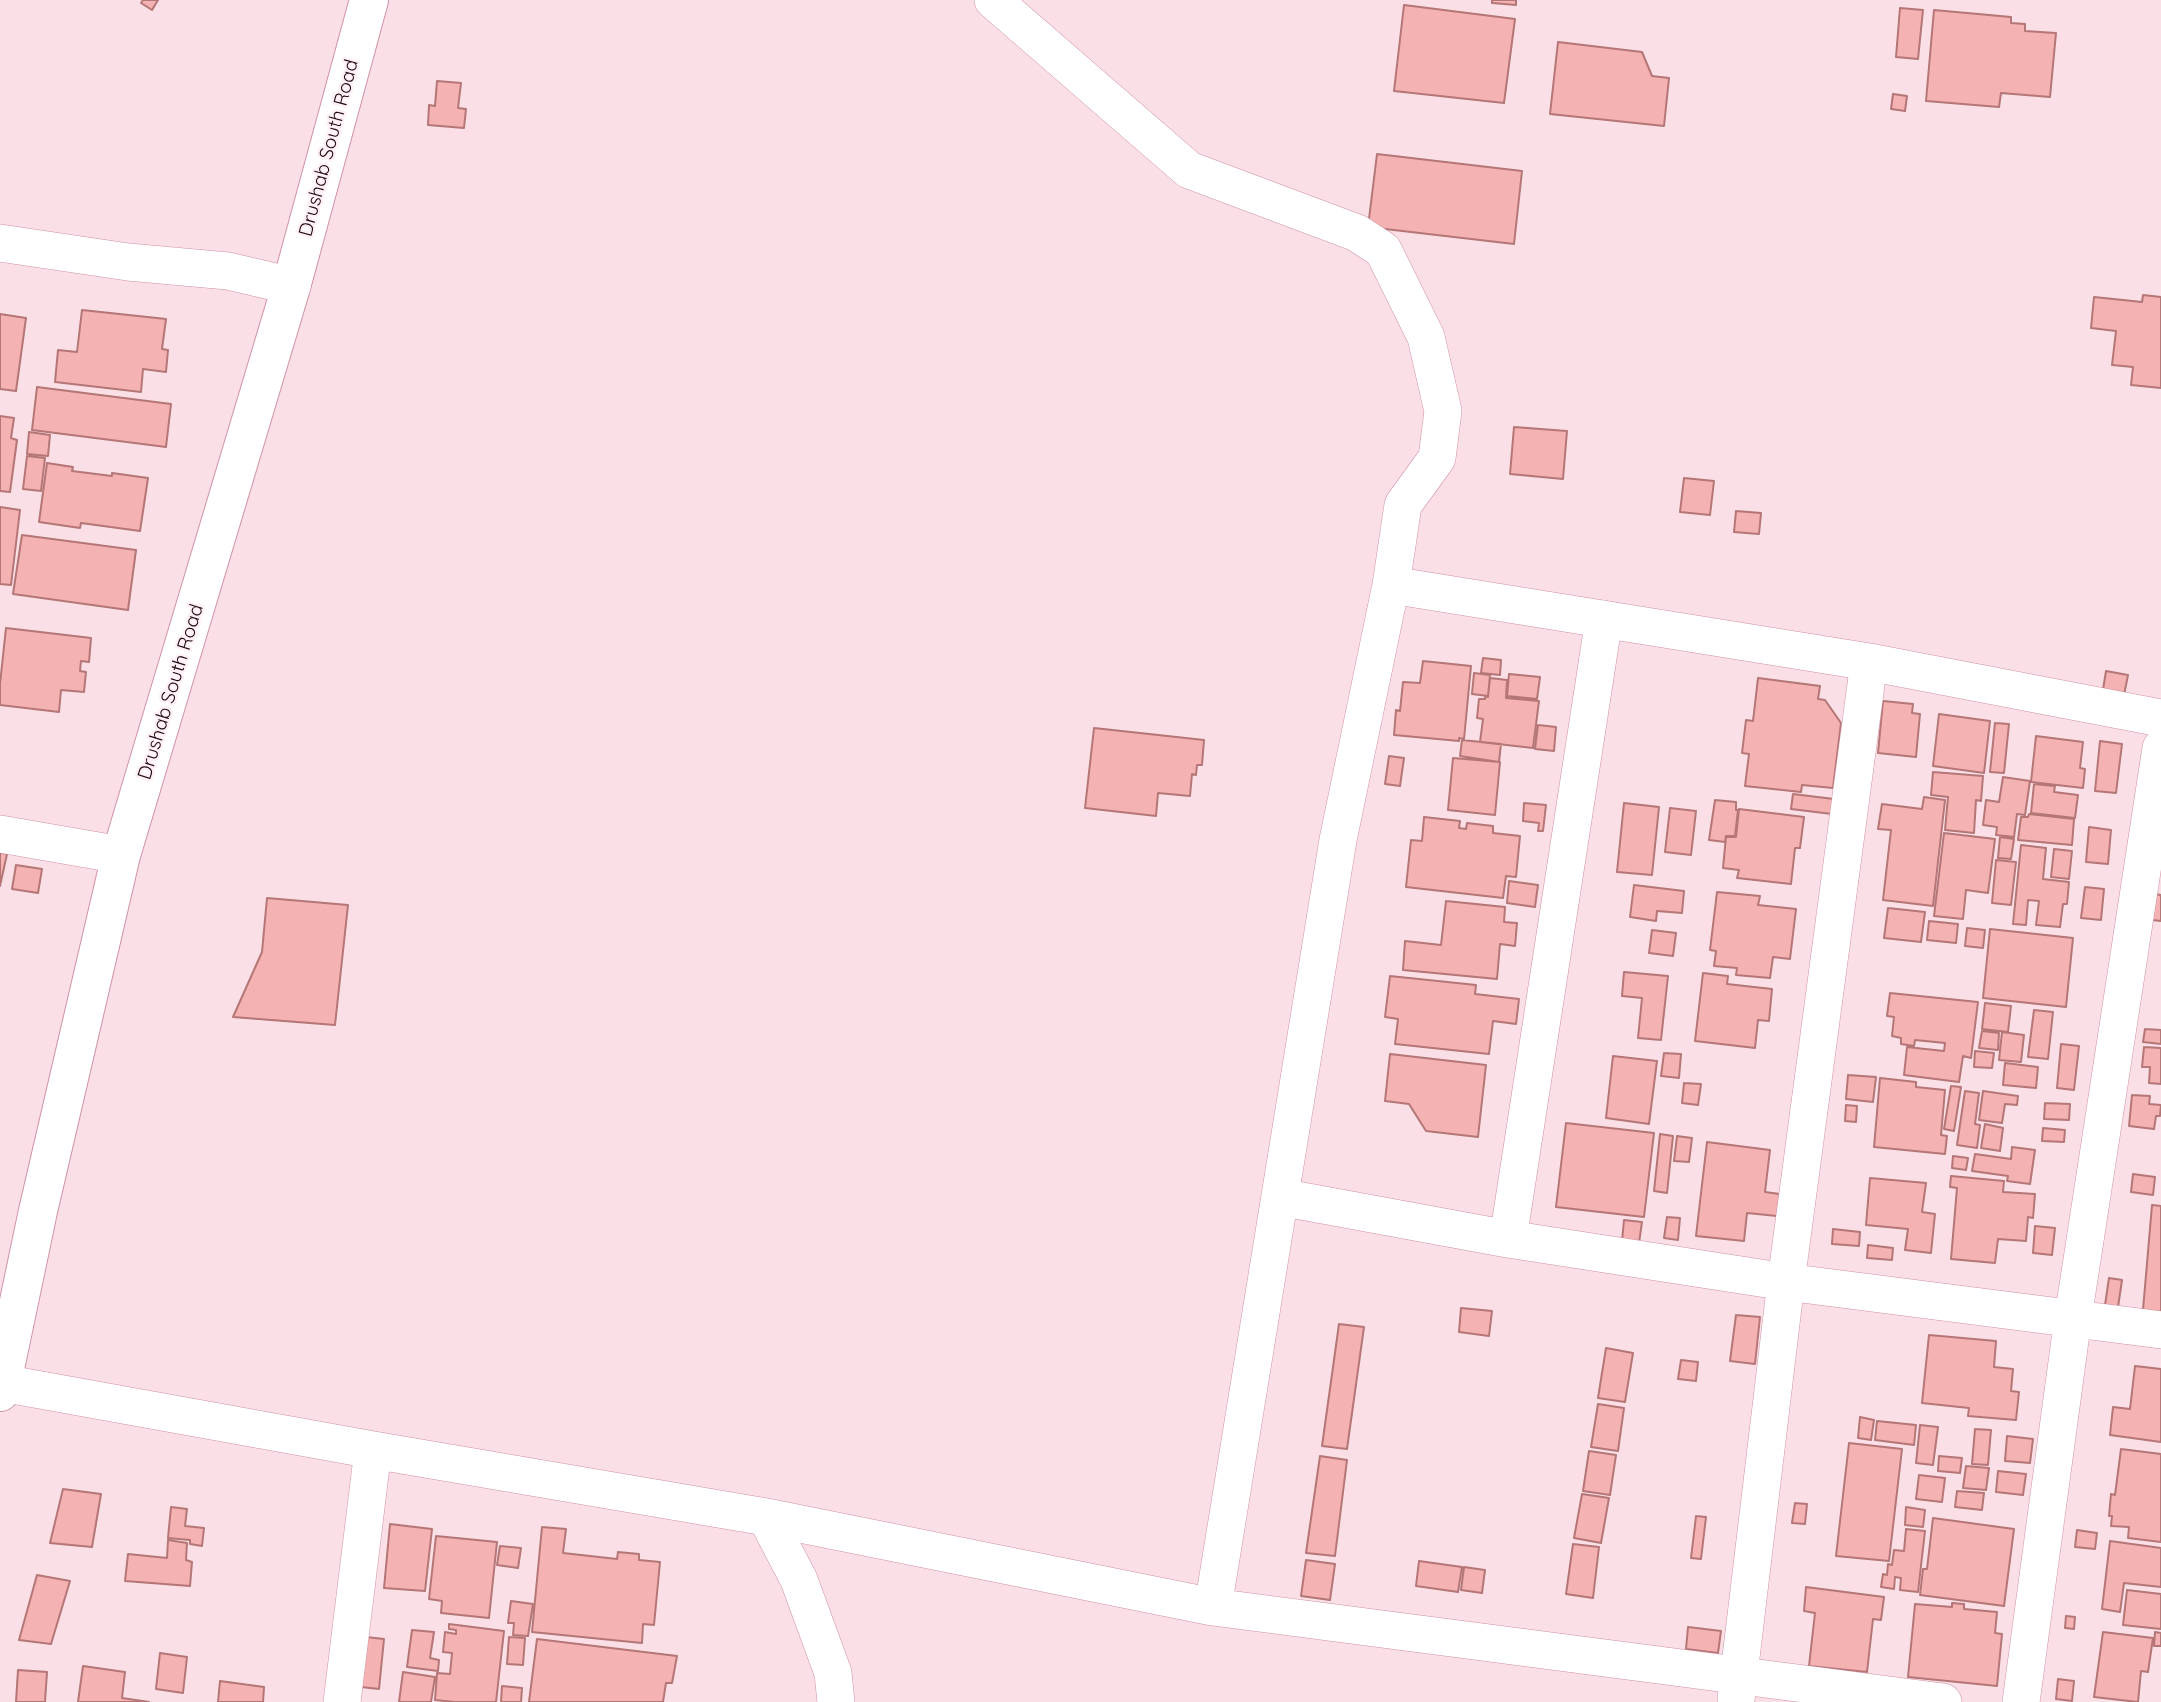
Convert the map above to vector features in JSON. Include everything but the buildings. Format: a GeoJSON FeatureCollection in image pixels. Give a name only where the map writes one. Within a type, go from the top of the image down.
{"type":"FeatureCollection","features":[{"type":"Feature","properties":{"kind":"street","name":"Drushab South Road"},"geometry":{"type":"LineString","coordinates":[[1,1387],[10,1290],[121,855],[292,286],[369,0]]}},
{"type":"Feature","properties":{"kind":"street"},"geometry":{"type":"LineString","coordinates":[[993,0],[1189,170],[1357,233],[1383,250],[1426,337],[1443,411],[1437,458],[1403,505],[1391,585],[1338,840],[1213,1607]]}},
{"type":"Feature","properties":{"kind":"street"},"geometry":{"type":"LineString","coordinates":[[0,243],[128,262],[228,271],[292,286]]}},
{"type":"Feature","properties":{"kind":"street"},"geometry":{"type":"LineString","coordinates":[[1391,585],[1868,662],[2161,718]]}},
{"type":"Feature","properties":{"kind":"street"},"geometry":{"type":"LineString","coordinates":[[1508,1240],[1604,619]]}},
{"type":"Feature","properties":{"kind":"street"},"geometry":{"type":"LineString","coordinates":[[1738,1690],[1786,1282],[1868,662]]}},
{"type":"Feature","properties":{"kind":"street"},"geometry":{"type":"LineString","coordinates":[[2021,1702],[2073,1318],[2161,748]]}},
{"type":"Feature","properties":{"kind":"street"},"geometry":{"type":"LineString","coordinates":[[0,834],[121,855]]}},
{"type":"Feature","properties":{"kind":"street"},"geometry":{"type":"LineString","coordinates":[[1280,1197],[1508,1240],[1786,1282],[2161,1330]]}},
{"type":"Feature","properties":{"kind":"street"},"geometry":{"type":"LineString","coordinates":[[1,1387],[766,1517],[1213,1607],[1738,1690],[1943,1702]]}},
{"type":"Feature","properties":{"kind":"street"},"geometry":{"type":"LineString","coordinates":[[342,1702],[373,1450]]}},
{"type":"Feature","properties":{"kind":"street"},"geometry":{"type":"LineString","coordinates":[[766,1517],[799,1580],[833,1673],[836,1702]]}}]}
